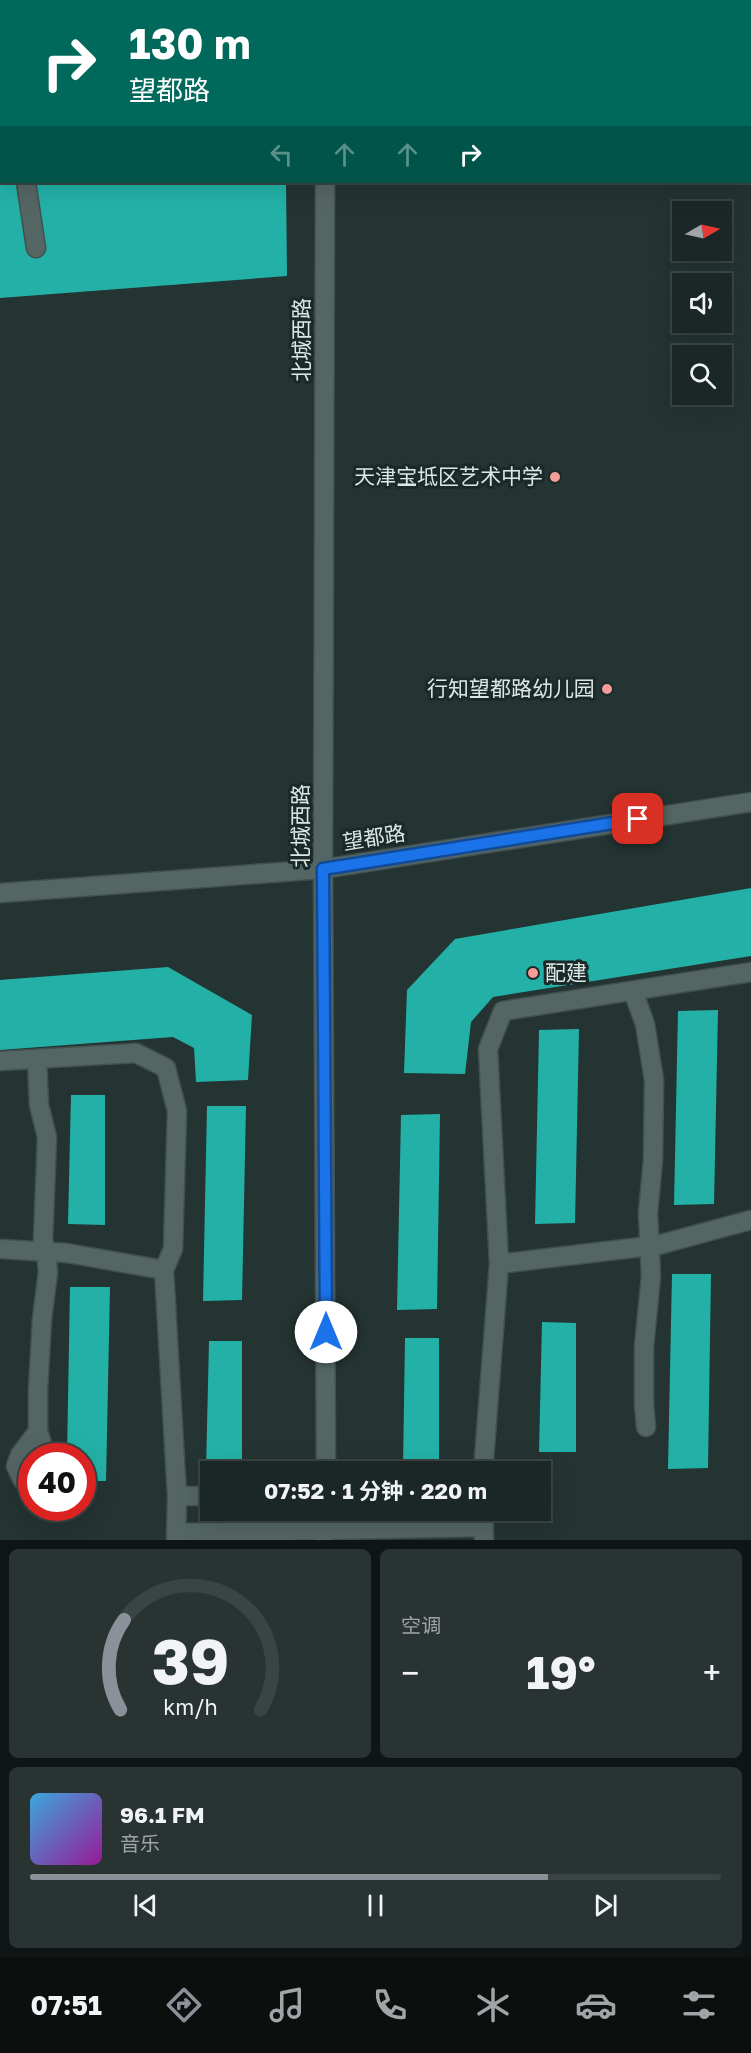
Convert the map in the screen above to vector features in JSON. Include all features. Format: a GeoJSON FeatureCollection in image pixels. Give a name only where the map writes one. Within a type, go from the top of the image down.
{"type":"FeatureCollection","features":[{"type":"Feature","properties":{"kind":"street"},"geometry":{"type":"LineString","coordinates":[[26,183],[36,248]]}},
{"type":"Feature","properties":{"kind":"street","name":"北城西路"},"geometry":{"type":"LineString","coordinates":[[325,183],[323,869],[326,1461]]}},
{"type":"Feature","properties":{"kind":"street","name":"望都路"},"geometry":{"type":"LineString","coordinates":[[0,893],[323,869],[751,802]]}},
{"type":"Feature","properties":{"kind":"street"},"geometry":{"type":"LineString","coordinates":[[484,1461],[499,1264],[488,1049],[503,1011],[751,972]]}},
{"type":"Feature","properties":{"kind":"street"},"geometry":{"type":"LineString","coordinates":[[633,991],[645,1024],[654,1080],[653,1160],[648,1213],[651,1276],[644,1358],[646,1427]]}},
{"type":"Feature","properties":{"kind":"street"},"geometry":{"type":"LineString","coordinates":[[0,1061],[136,1053],[165,1068],[177,1111],[173,1249],[165,1270],[177,1496],[176,1537],[324,1535],[484,1526]]}},
{"type":"Feature","properties":{"kind":"street"},"geometry":{"type":"LineString","coordinates":[[37,1059],[39,1105],[47,1137],[43,1241],[48,1272],[42,1319],[38,1431],[42,1443]]}},
{"type":"Feature","properties":{"kind":"street"},"geometry":{"type":"LineString","coordinates":[[499,1264],[648,1246],[751,1220]]}},
{"type":"Feature","properties":{"kind":"street"},"geometry":{"type":"LineString","coordinates":[[0,1249],[67,1253],[165,1270]]}},
{"type":"Feature","properties":{"kind":"street"},"geometry":{"type":"LineString","coordinates":[[29,1443],[38,1431]]}},
{"type":"Feature","properties":{"kind":"street"},"geometry":{"type":"LineString","coordinates":[[177,1496],[200,1496]]}},
{"type":"Feature","properties":{"kind":"building"},"geometry":{"type":"Polygon","coordinates":[[[0,183],[286,183],[287,276],[0,298],[0,183]]]}},
{"type":"Feature","properties":{"kind":"building","name":"配建"},"geometry":{"type":"Polygon","coordinates":[[[751,888],[751,956],[493,997],[471,1022],[465,1074],[404,1073],[407,990],[455,939],[751,888]]]}},
{"type":"Feature","properties":{"kind":"building"},"geometry":{"type":"Polygon","coordinates":[[[168,967],[252,1015],[248,1080],[196,1082],[194,1048],[173,1037],[0,1050],[0,980],[168,967]]]}},
{"type":"Feature","properties":{"kind":"building"},"geometry":{"type":"Polygon","coordinates":[[[718,1010],[714,1204],[674,1205],[678,1011],[718,1010]]]}},
{"type":"Feature","properties":{"kind":"building"},"geometry":{"type":"Polygon","coordinates":[[[579,1029],[575,1223],[535,1224],[539,1030],[579,1029]]]}},
{"type":"Feature","properties":{"kind":"building"},"geometry":{"type":"Polygon","coordinates":[[[71,1095],[105,1095],[105,1225],[68,1224],[71,1095]]]}},
{"type":"Feature","properties":{"kind":"building"},"geometry":{"type":"Polygon","coordinates":[[[207,1106],[246,1106],[242,1300],[203,1301],[207,1106]]]}},
{"type":"Feature","properties":{"kind":"building"},"geometry":{"type":"Polygon","coordinates":[[[440,1114],[437,1309],[397,1310],[401,1115],[440,1114]]]}},
{"type":"Feature","properties":{"kind":"building"},"geometry":{"type":"Polygon","coordinates":[[[672,1274],[711,1274],[708,1468],[668,1469],[672,1274]]]}},
{"type":"Feature","properties":{"kind":"building"},"geometry":{"type":"Polygon","coordinates":[[[70,1287],[110,1287],[106,1481],[96,1481],[96,1443],[67,1443],[70,1287]]]}},
{"type":"Feature","properties":{"kind":"building"},"geometry":{"type":"Polygon","coordinates":[[[542,1322],[576,1323],[576,1452],[539,1452],[542,1322]]]}},
{"type":"Feature","properties":{"kind":"building"},"geometry":{"type":"Polygon","coordinates":[[[405,1338],[439,1338],[439,1461],[403,1461],[405,1338]]]}},
{"type":"Feature","properties":{"kind":"building"},"geometry":{"type":"Polygon","coordinates":[[[209,1341],[242,1341],[242,1461],[206,1461],[209,1341]]]}},
{"type":"Feature","properties":{"kind":"place","name":"天津宝坻区艺术中学"},"geometry":{"type":"Point","coordinates":[555,477]}},
{"type":"Feature","properties":{"kind":"place","name":"行知望都路幼儿园"},"geometry":{"type":"Point","coordinates":[607,689]}},
{"type":"Feature","properties":{"kind":"place","name":"配建"},"geometry":{"type":"Point","coordinates":[533,973]}},
{"type":"Feature","properties":{"kind":"route"},"geometry":{"type":"LineString","coordinates":[[326,1332],[323,869],[638,819]]}}]}
